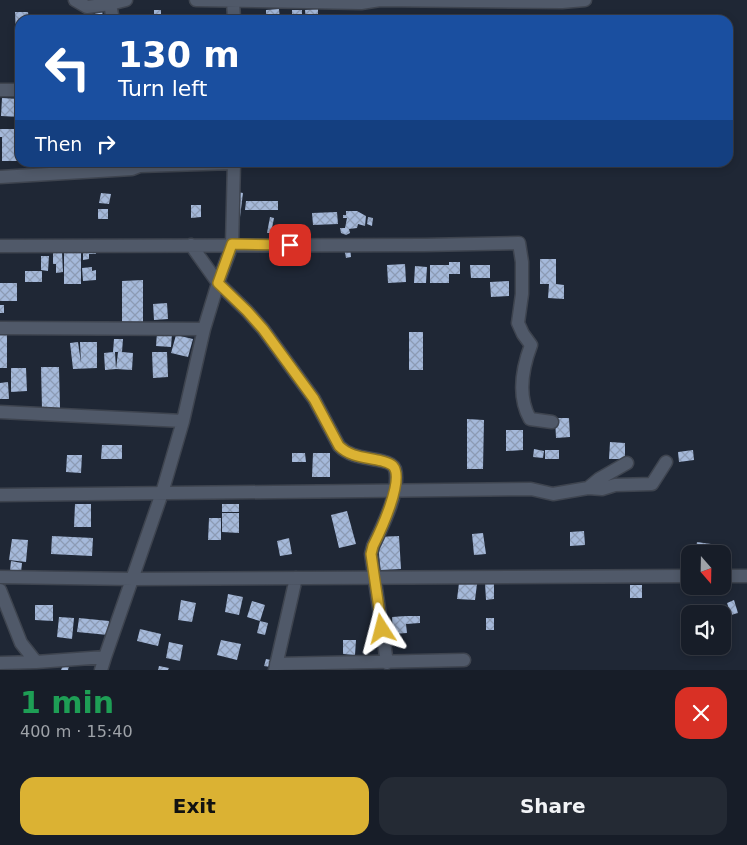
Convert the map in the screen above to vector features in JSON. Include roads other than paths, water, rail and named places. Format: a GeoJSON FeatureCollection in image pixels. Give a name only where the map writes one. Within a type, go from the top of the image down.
{"type":"FeatureCollection","features":[{"type":"Feature","properties":{"kind":"street"},"geometry":{"type":"LineString","coordinates":[[75,0],[87,6],[110,4],[126,0]]}},
{"type":"Feature","properties":{"kind":"street"},"geometry":{"type":"LineString","coordinates":[[196,0],[360,2],[380,0],[585,0]]}},
{"type":"Feature","properties":{"kind":"street"},"geometry":{"type":"LineString","coordinates":[[233,1],[234,15]]}},
{"type":"Feature","properties":{"kind":"street"},"geometry":{"type":"LineString","coordinates":[[110,4],[112,15]]}},
{"type":"Feature","properties":{"kind":"street"},"geometry":{"type":"LineString","coordinates":[[0,90],[15,90]]}},
{"type":"Feature","properties":{"kind":"street"},"geometry":{"type":"LineString","coordinates":[[0,178],[132,169],[136,167]]}},
{"type":"Feature","properties":{"kind":"street"},"geometry":{"type":"LineString","coordinates":[[101,670],[162,493],[183,422],[204,329],[232,244],[234,167]]}},
{"type":"Feature","properties":{"kind":"street"},"geometry":{"type":"LineString","coordinates":[[0,246],[519,243],[522,262],[522,294],[518,323],[531,345],[525,362],[521,391],[525,410],[530,419],[552,422]]}},
{"type":"Feature","properties":{"kind":"street"},"geometry":{"type":"LineString","coordinates":[[190,245],[218,283],[263,329],[314,399],[339,446],[344,451],[357,456],[384,461],[395,469],[396,490],[371,554],[387,663]]}},
{"type":"Feature","properties":{"kind":"street"},"geometry":{"type":"LineString","coordinates":[[0,328],[204,329]]}},
{"type":"Feature","properties":{"kind":"street"},"geometry":{"type":"LineString","coordinates":[[0,412],[183,422]]}},
{"type":"Feature","properties":{"kind":"street"},"geometry":{"type":"LineString","coordinates":[[0,495],[532,489],[553,494],[588,488],[602,489],[615,486],[652,484],[666,462]]}},
{"type":"Feature","properties":{"kind":"street"},"geometry":{"type":"LineString","coordinates":[[588,488],[599,479],[627,463]]}},
{"type":"Feature","properties":{"kind":"street"},"geometry":{"type":"LineString","coordinates":[[0,577],[133,579],[681,576]]}},
{"type":"Feature","properties":{"kind":"street"},"geometry":{"type":"LineString","coordinates":[[731,576],[747,576]]}},
{"type":"Feature","properties":{"kind":"street"},"geometry":{"type":"LineString","coordinates":[[296,578],[276,667],[464,660]]}},
{"type":"Feature","properties":{"kind":"street"},"geometry":{"type":"LineString","coordinates":[[0,590],[21,643],[36,662]]}},
{"type":"Feature","properties":{"kind":"street"},"geometry":{"type":"LineString","coordinates":[[0,663],[105,657]]}}]}
